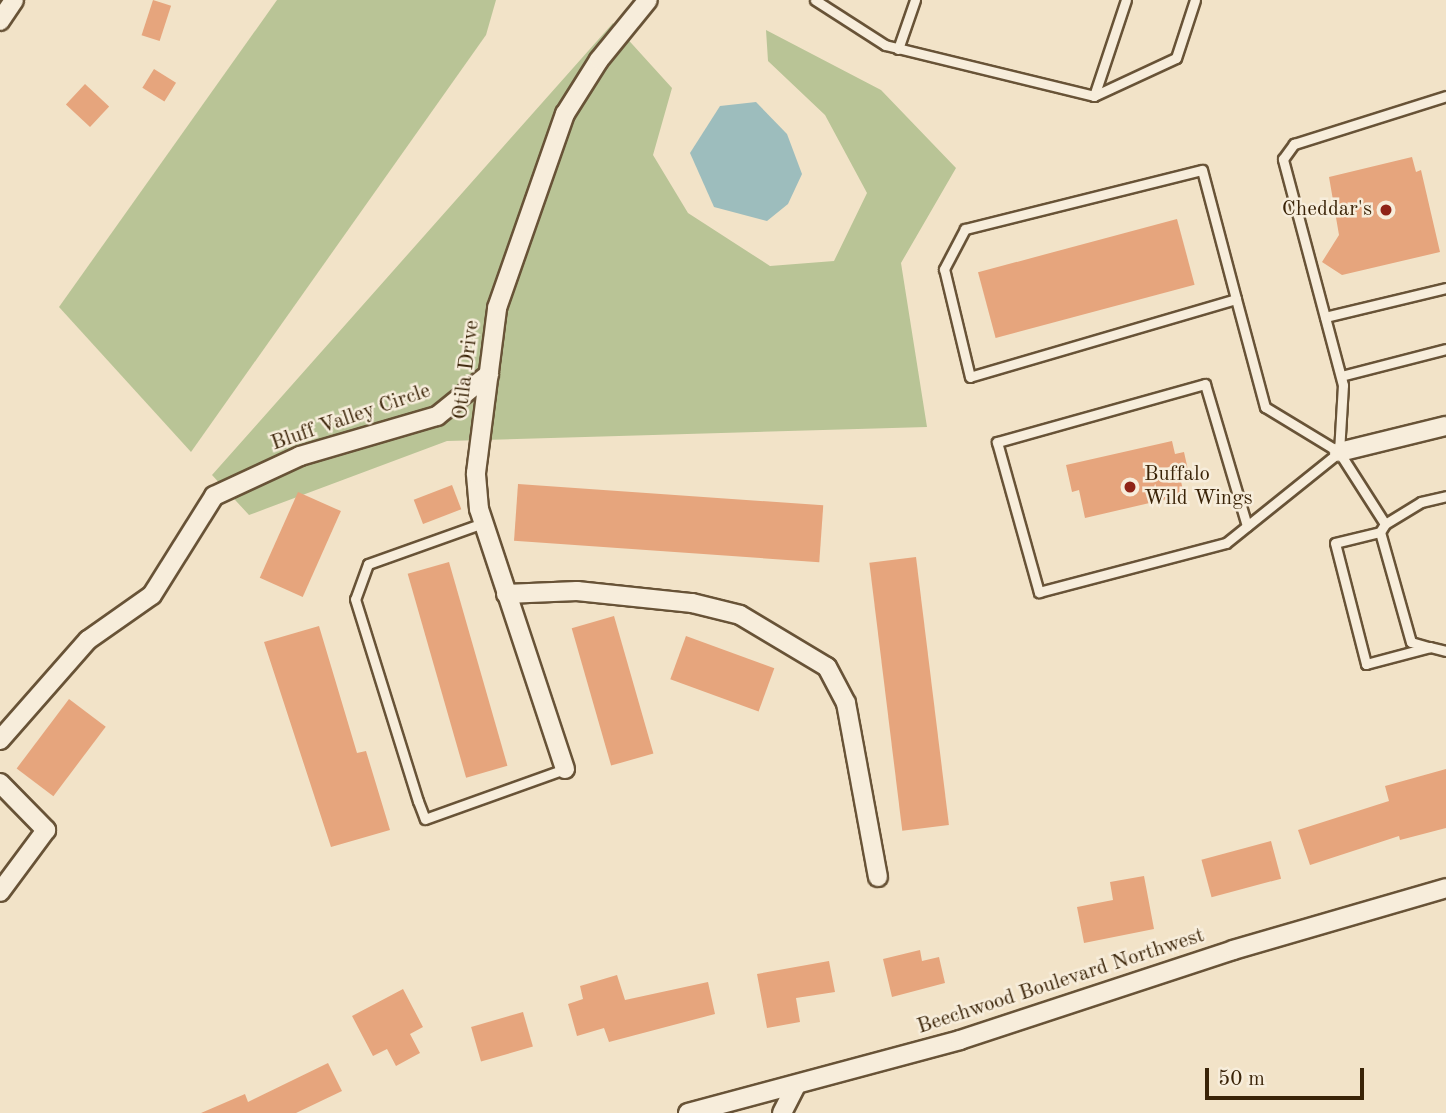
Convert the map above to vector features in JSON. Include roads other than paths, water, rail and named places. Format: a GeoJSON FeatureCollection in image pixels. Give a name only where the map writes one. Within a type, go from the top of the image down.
{"type":"FeatureCollection","features":[{"type":"Feature","properties":{"kind":"street"},"geometry":{"type":"LineString","coordinates":[[0,21],[15,0]]}},
{"type":"Feature","properties":{"kind":"street","name":"Otila Drive"},"geometry":{"type":"LineString","coordinates":[[565,769],[483,523],[476,473],[497,308],[565,114],[599,60],[648,0]]}},
{"type":"Feature","properties":{"kind":"street","name":"Bluff Valley Circle"},"geometry":{"type":"LineString","coordinates":[[0,740],[88,640],[152,595],[214,496],[300,456],[437,416],[489,374]]}},
{"type":"Feature","properties":{"kind":"street"},"geometry":{"type":"LineString","coordinates":[[1339,452],[1446,426]]}},
{"type":"Feature","properties":{"kind":"street"},"geometry":{"type":"LineString","coordinates":[[506,594],[577,591],[692,603],[740,615],[827,667],[849,714],[878,877]]}},
{"type":"Feature","properties":{"kind":"street"},"geometry":{"type":"LineString","coordinates":[[0,783],[46,830],[0,892]]}},
{"type":"Feature","properties":{"kind":"street","name":"Beechwood Boulevard Northwest"},"geometry":{"type":"LineString","coordinates":[[688,1113],[795,1087],[1446,888]]}},
{"type":"Feature","properties":{"kind":"street"},"geometry":{"type":"LineString","coordinates":[[782,1113],[795,1087]]}},
{"type":"Feature","properties":{"kind":"lane"},"geometry":{"type":"LineString","coordinates":[[815,0],[886,46],[1094,96],[1175,58],[1195,0]]}},
{"type":"Feature","properties":{"kind":"lane"},"geometry":{"type":"LineString","coordinates":[[898,48],[915,0]]}},
{"type":"Feature","properties":{"kind":"lane"},"geometry":{"type":"LineString","coordinates":[[1094,96],[1126,0]]}},
{"type":"Feature","properties":{"kind":"lane"},"geometry":{"type":"LineString","coordinates":[[1247,526],[1205,384],[997,442],[1039,592],[1226,543],[1339,452],[1341,376],[1283,159],[1294,144],[1446,96]]}},
{"type":"Feature","properties":{"kind":"lane"},"geometry":{"type":"LineString","coordinates":[[1236,299],[970,377],[944,269],[965,229],[1202,170],[1265,407],[1339,452],[1383,528],[1411,642],[1446,651]]}},
{"type":"Feature","properties":{"kind":"lane"},"geometry":{"type":"LineString","coordinates":[[1325,317],[1446,288]]}},
{"type":"Feature","properties":{"kind":"lane"},"geometry":{"type":"LineString","coordinates":[[1341,376],[1446,349]]}},
{"type":"Feature","properties":{"kind":"lane"},"geometry":{"type":"LineString","coordinates":[[1430,647],[1366,664],[1335,543],[1383,528],[1421,502],[1446,496]]}},
{"type":"Feature","properties":{"kind":"lane"},"geometry":{"type":"LineString","coordinates":[[483,523],[369,564],[355,599],[418,801],[425,819],[565,769]]}},
{"type":"Feature","properties":{"kind":"water"},"geometry":{"type":"Polygon","coordinates":[[[756,102],[787,134],[802,174],[788,204],[767,221],[714,207],[690,153],[720,106],[756,102]]]}},
{"type":"Feature","properties":{"kind":"place","name":"Cheddar's"},"geometry":{"type":"Point","coordinates":[1386,210]}},
{"type":"Feature","properties":{"kind":"place","name":"Buffalo Wild Wings"},"geometry":{"type":"Point","coordinates":[1130,487]}}]}
